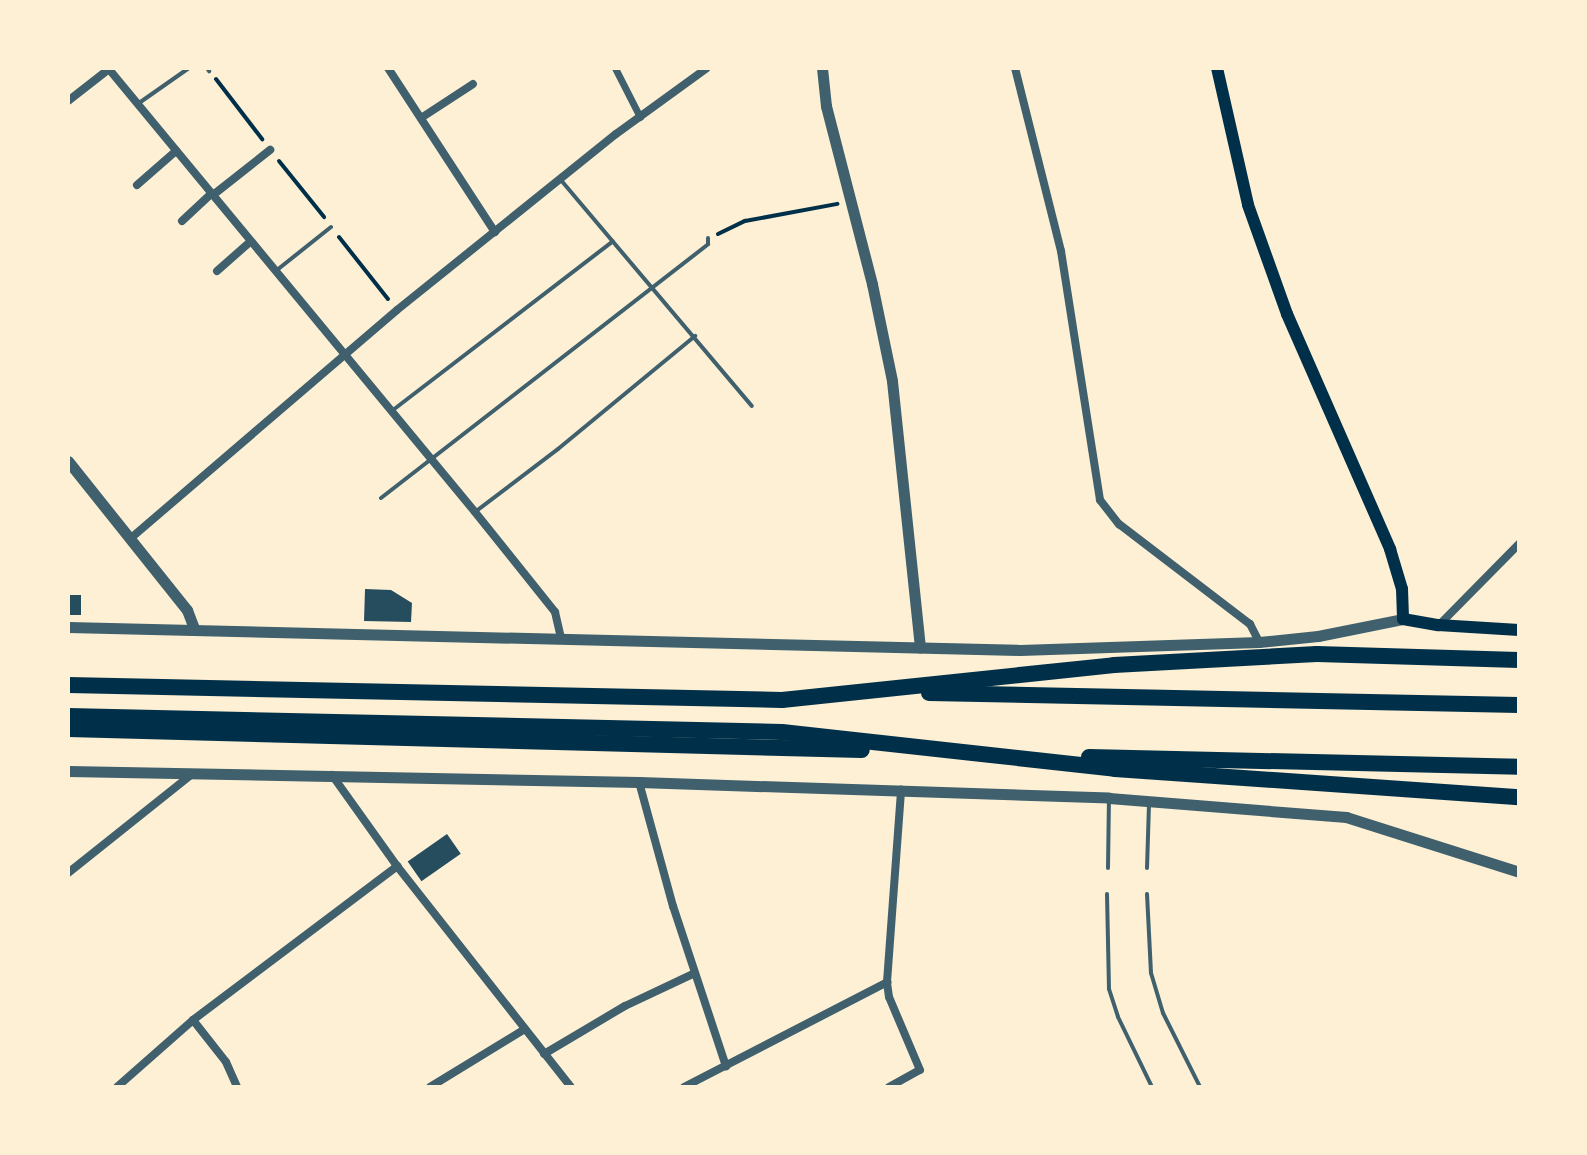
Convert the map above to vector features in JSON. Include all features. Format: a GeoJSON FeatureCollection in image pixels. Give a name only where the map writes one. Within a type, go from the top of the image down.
{"type":"FeatureCollection","features":[{"type":"Feature","properties":{"kind":"highway"},"geometry":{"type":"LineString","coordinates":[[68,685],[782,700],[1114,665],[1285,655],[1519,660]]}},
{"type":"Feature","properties":{"kind":"highway"},"geometry":{"type":"LineString","coordinates":[[68,675],[1519,705]]}},
{"type":"Feature","properties":{"kind":"highway"},"geometry":{"type":"LineString","coordinates":[[68,716],[782,732],[1115,769],[1519,797]]}},
{"type":"Feature","properties":{"kind":"highway"},"geometry":{"type":"LineString","coordinates":[[68,729],[1519,767]]}},
{"type":"Feature","properties":{"kind":"main road"},"geometry":{"type":"LineString","coordinates":[[1217,68],[1248,205],[1287,314],[1390,549],[1402,589],[1403,619],[1438,625],[1519,630]]}},
{"type":"Feature","properties":{"kind":"street"},"geometry":{"type":"LineString","coordinates":[[388,68],[495,232]]}},
{"type":"Feature","properties":{"kind":"street"},"geometry":{"type":"LineString","coordinates":[[615,68],[640,117]]}},
{"type":"Feature","properties":{"kind":"street"},"geometry":{"type":"LineString","coordinates":[[131,538],[345,354],[560,179],[707,68]]}},
{"type":"Feature","properties":{"kind":"street"},"geometry":{"type":"LineString","coordinates":[[822,68],[826,106],[892,381],[920,648]]}},
{"type":"Feature","properties":{"kind":"street"},"geometry":{"type":"LineString","coordinates":[[1015,68],[1061,251],[1100,500],[1119,524],[1242,617],[1256,632],[1259,642]]}},
{"type":"Feature","properties":{"kind":"street"},"geometry":{"type":"LineString","coordinates":[[68,101],[108,69],[555,612],[561,637]]}},
{"type":"Feature","properties":{"kind":"street"},"geometry":{"type":"LineString","coordinates":[[421,118],[473,84]]}},
{"type":"Feature","properties":{"kind":"street"},"geometry":{"type":"LineString","coordinates":[[182,221],[270,150]]}},
{"type":"Feature","properties":{"kind":"street"},"geometry":{"type":"LineString","coordinates":[[137,185],[176,151]]}},
{"type":"Feature","properties":{"kind":"street"},"geometry":{"type":"LineString","coordinates":[[217,271],[251,241]]}},
{"type":"Feature","properties":{"kind":"street"},"geometry":{"type":"LineString","coordinates":[[68,461],[187,610],[194,628]]}},
{"type":"Feature","properties":{"kind":"street"},"geometry":{"type":"LineString","coordinates":[[1438,625],[1519,544]]}},
{"type":"Feature","properties":{"kind":"street"},"geometry":{"type":"LineString","coordinates":[[68,627],[920,648],[1130,649],[1318,636],[1403,619]]}},
{"type":"Feature","properties":{"kind":"street"},"geometry":{"type":"LineString","coordinates":[[68,771],[331,774],[1109,798],[1346,817],[1519,872]]}},
{"type":"Feature","properties":{"kind":"street"},"geometry":{"type":"LineString","coordinates":[[68,873],[192,774]]}},
{"type":"Feature","properties":{"kind":"street"},"geometry":{"type":"LineString","coordinates":[[331,774],[397,866],[571,1087]]}},
{"type":"Feature","properties":{"kind":"street"},"geometry":{"type":"LineString","coordinates":[[639,782],[695,973],[726,1066]]}},
{"type":"Feature","properties":{"kind":"street"},"geometry":{"type":"LineString","coordinates":[[889,1087],[917,1074],[920,1066],[889,997],[887,982],[901,790]]}},
{"type":"Feature","properties":{"kind":"street"},"geometry":{"type":"LineString","coordinates":[[117,1087],[193,1020],[397,866]]}},
{"type":"Feature","properties":{"kind":"street"},"geometry":{"type":"LineString","coordinates":[[544,1054],[625,1006],[695,973]]}},
{"type":"Feature","properties":{"kind":"street"},"geometry":{"type":"LineString","coordinates":[[684,1087],[887,982]]}},
{"type":"Feature","properties":{"kind":"street"},"geometry":{"type":"LineString","coordinates":[[193,1020],[226,1062],[237,1087]]}},
{"type":"Feature","properties":{"kind":"street"},"geometry":{"type":"LineString","coordinates":[[430,1087],[525,1029]]}},
{"type":"Feature","properties":{"kind":"lane"},"geometry":{"type":"LineString","coordinates":[[137,104],[187,69]]}},
{"type":"Feature","properties":{"kind":"lane"},"geometry":{"type":"LineString","coordinates":[[560,179],[752,406]]}},
{"type":"Feature","properties":{"kind":"lane"},"geometry":{"type":"LineString","coordinates":[[276,271],[331,227]]}},
{"type":"Feature","properties":{"kind":"lane"},"geometry":{"type":"LineString","coordinates":[[381,498],[708,244],[708,238]]}},
{"type":"Feature","properties":{"kind":"lane"},"geometry":{"type":"LineString","coordinates":[[392,411],[613,241]]}},
{"type":"Feature","properties":{"kind":"lane"},"geometry":{"type":"LineString","coordinates":[[475,512],[558,449],[695,336]]}},
{"type":"Feature","properties":{"kind":"lane"},"geometry":{"type":"LineString","coordinates":[[1108,868],[1109,798]]}},
{"type":"Feature","properties":{"kind":"lane"},"geometry":{"type":"LineString","coordinates":[[1147,868],[1149,801]]}},
{"type":"Feature","properties":{"kind":"lane"},"geometry":{"type":"LineString","coordinates":[[1107,894],[1109,989],[1118,1017],[1152,1087]]}},
{"type":"Feature","properties":{"kind":"lane"},"geometry":{"type":"LineString","coordinates":[[1147,894],[1151,973],[1163,1013],[1200,1087]]}},
{"type":"Feature","properties":{"kind":"path"},"geometry":{"type":"LineString","coordinates":[[208,70],[388,299]]}},
{"type":"Feature","properties":{"kind":"path"},"geometry":{"type":"LineString","coordinates":[[708,238],[745,221],[851,201]]}},
{"type":"Feature","properties":{"kind":"building"},"geometry":{"type":"Polygon","coordinates":[[[365,589],[391,590],[412,603],[411,622],[364,621],[365,589]]]}},
{"type":"Feature","properties":{"kind":"building"},"geometry":{"type":"Polygon","coordinates":[[[68,595],[81,595],[81,615],[68,615],[68,595]]]}},
{"type":"Feature","properties":{"kind":"building"},"geometry":{"type":"Polygon","coordinates":[[[447,834],[461,854],[421,881],[408,862],[447,834]]]}}]}
